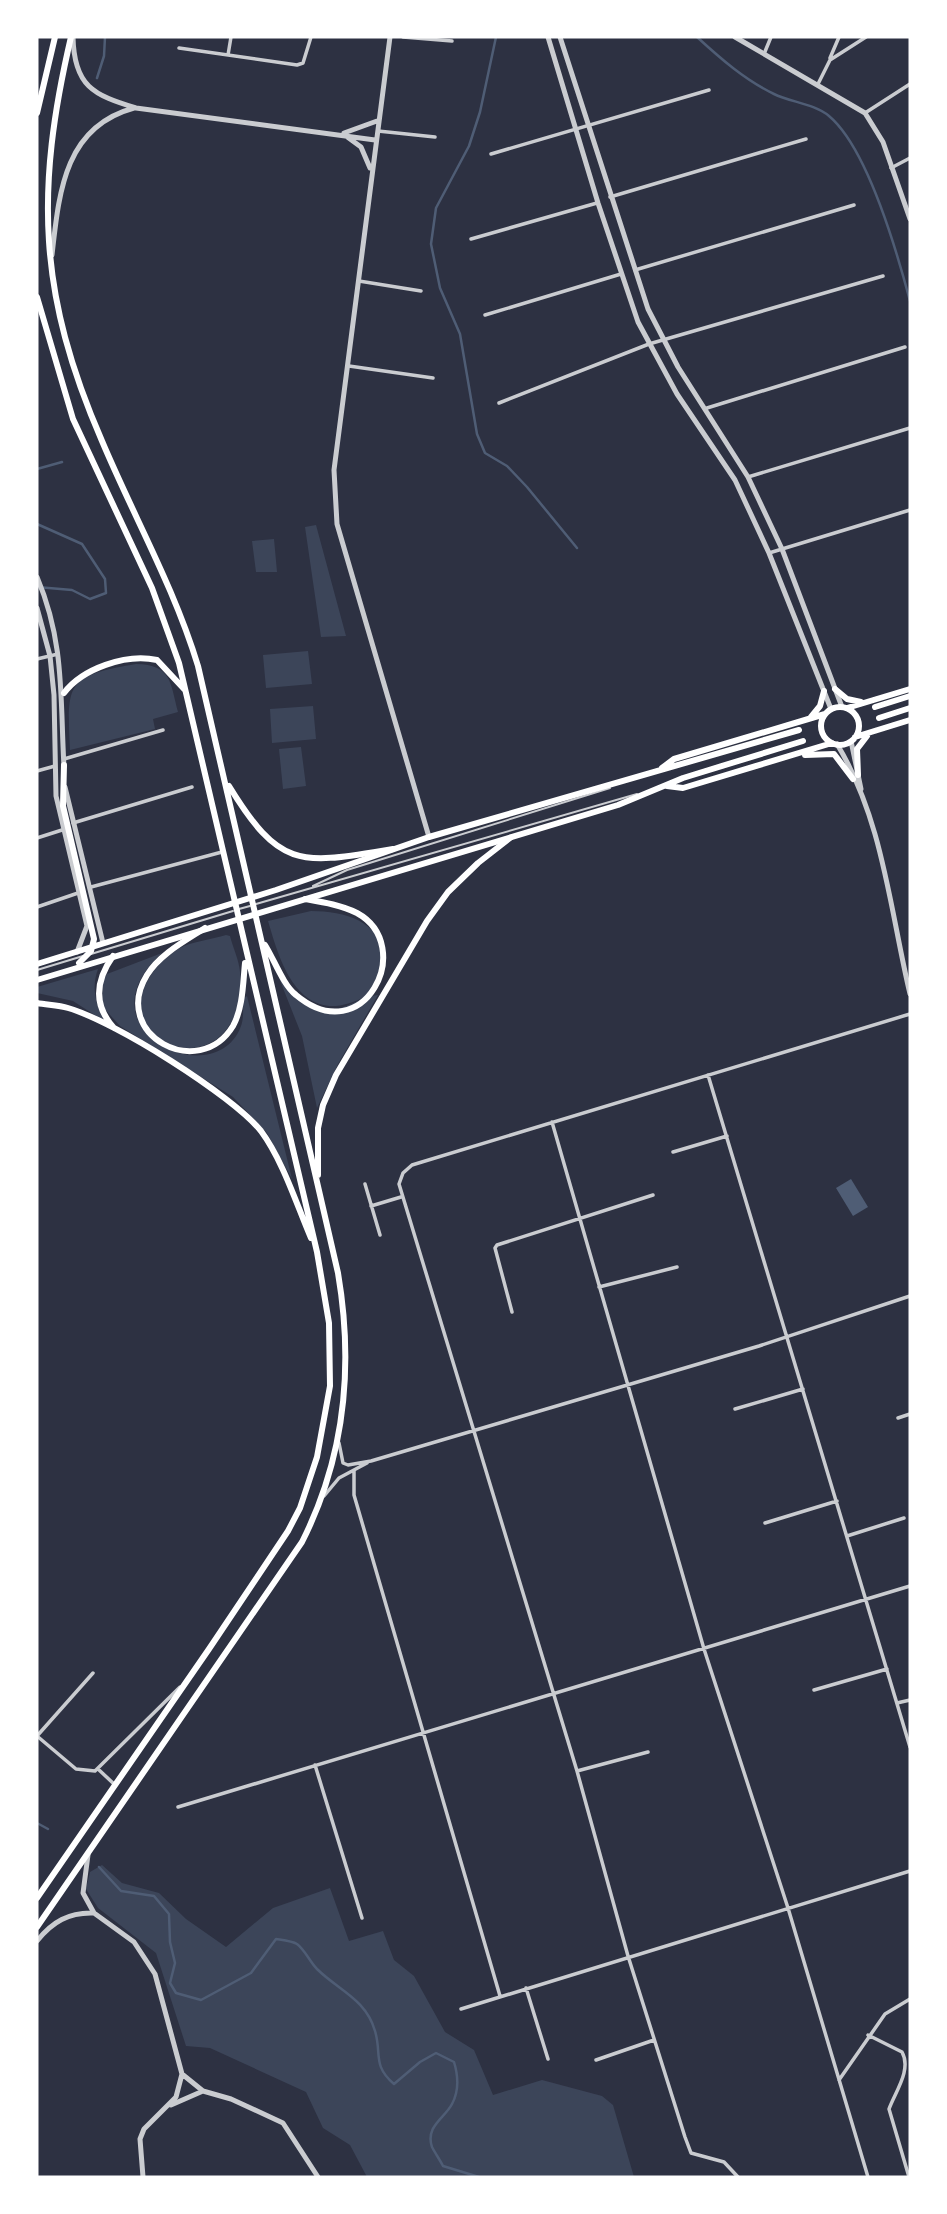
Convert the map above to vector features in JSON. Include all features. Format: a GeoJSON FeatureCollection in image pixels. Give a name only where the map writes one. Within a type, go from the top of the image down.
{"type":"FeatureCollection","features":[{"type":"Feature","properties":{"kind":"main road"},"geometry":{"type":"LineString","coordinates":[[37,113],[55,37]]}},
{"type":"Feature","properties":{"kind":"main road"},"geometry":{"type":"LineString","coordinates":[[37,1927],[289,1562],[324,1496],[339,1440],[347,1382],[345,1324],[338,1273],[225,779],[187,629],[79,386],[50,272],[46,218],[50,145],[72,37]]}},
{"type":"Feature","properties":{"kind":"main road"},"geometry":{"type":"LineString","coordinates":[[37,297],[73,419],[156,597],[186,692],[245,954],[317,1252],[327,1302],[331,1367],[327,1411],[317,1457],[288,1531],[37,1898]]}},
{"type":"Feature","properties":{"kind":"main road"},"geometry":{"type":"LineString","coordinates":[[64,693],[74,681],[94,669],[141,659],[157,660],[186,692]]}},
{"type":"Feature","properties":{"kind":"main road"},"geometry":{"type":"LineString","coordinates":[[835,689],[848,699],[867,702]]}},
{"type":"Feature","properties":{"kind":"main road"},"geometry":{"type":"LineString","coordinates":[[661,769],[674,759],[828,711],[910,689]]}},
{"type":"Feature","properties":{"kind":"main road"},"geometry":{"type":"LineString","coordinates":[[808,719],[820,706],[824,691]]}},
{"type":"Feature","properties":{"kind":"main road"},"geometry":{"type":"LineString","coordinates":[[875,707],[910,696]]}},
{"type":"Feature","properties":{"kind":"main road"},"geometry":{"type":"LineString","coordinates":[[844,708],[858,721],[853,739]]}},
{"type":"Feature","properties":{"kind":"main road"},"geometry":{"type":"LineString","coordinates":[[879,718],[910,708]]}},
{"type":"Feature","properties":{"kind":"main road"},"geometry":{"type":"LineString","coordinates":[[828,711],[821,730],[835,744]]}},
{"type":"Feature","properties":{"kind":"main road"},"geometry":{"type":"LineString","coordinates":[[665,786],[683,788],[910,720]]}},
{"type":"Feature","properties":{"kind":"main road"},"geometry":{"type":"LineString","coordinates":[[37,964],[276,890],[429,837],[799,730]]}},
{"type":"Feature","properties":{"kind":"main road"},"geometry":{"type":"LineString","coordinates":[[855,777],[858,746],[874,731]]}},
{"type":"Feature","properties":{"kind":"main road"},"geometry":{"type":"LineString","coordinates":[[37,979],[618,805],[665,786],[803,741]]}},
{"type":"Feature","properties":{"kind":"main road"},"geometry":{"type":"LineString","coordinates":[[786,758],[832,753],[855,777]]}},
{"type":"Feature","properties":{"kind":"main road"},"geometry":{"type":"LineString","coordinates":[[37,979],[85,961],[94,939],[63,806],[64,762]]}},
{"type":"Feature","properties":{"kind":"main road"},"geometry":{"type":"LineString","coordinates":[[225,779],[260,833],[282,850],[307,859],[333,859],[393,849]]}},
{"type":"Feature","properties":{"kind":"main road"},"geometry":{"type":"LineString","coordinates":[[319,1191],[318,1128],[323,1105],[336,1075],[447,892],[510,838]]}},
{"type":"Feature","properties":{"kind":"main road"},"geometry":{"type":"LineString","coordinates":[[262,939],[294,994],[327,1012],[353,1009],[363,1004],[378,986],[382,969],[377,934],[358,914],[304,899]]}},
{"type":"Feature","properties":{"kind":"main road"},"geometry":{"type":"LineString","coordinates":[[205,928],[159,960],[141,986],[139,1012],[152,1037],[175,1050],[185,1051],[214,1045],[225,1036],[238,1014],[245,954]]}},
{"type":"Feature","properties":{"kind":"main road"},"geometry":{"type":"LineString","coordinates":[[113,956],[103,970],[98,987],[99,1003],[106,1019],[118,1032]]}},
{"type":"Feature","properties":{"kind":"main road"},"geometry":{"type":"LineString","coordinates":[[37,1003],[69,1008],[118,1032],[233,1103],[261,1132],[271,1148],[317,1252]]}},
{"type":"Feature","properties":{"kind":"street"},"geometry":{"type":"LineString","coordinates":[[72,37],[78,75],[103,98],[136,108],[343,134],[375,141]]}},
{"type":"Feature","properties":{"kind":"street"},"geometry":{"type":"LineString","coordinates":[[228,56],[232,37]]}},
{"type":"Feature","properties":{"kind":"street"},"geometry":{"type":"LineString","coordinates":[[179,48],[297,65],[303,63],[307,56],[311,37]]}},
{"type":"Feature","properties":{"kind":"street"},"geometry":{"type":"LineString","coordinates":[[390,37],[377,121],[334,470],[337,524],[429,837]]}},
{"type":"Feature","properties":{"kind":"street"},"geometry":{"type":"LineString","coordinates":[[403,37],[453,41]]}},
{"type":"Feature","properties":{"kind":"street"},"geometry":{"type":"LineString","coordinates":[[548,37],[621,274],[649,344],[677,394],[735,480],[769,553],[824,691],[828,711]]}},
{"type":"Feature","properties":{"kind":"street"},"geometry":{"type":"LineString","coordinates":[[560,37],[633,271],[678,367],[748,477],[782,549],[844,708]]}},
{"type":"Feature","properties":{"kind":"street"},"geometry":{"type":"LineString","coordinates":[[735,37],[865,113],[883,142],[910,219]]}},
{"type":"Feature","properties":{"kind":"street"},"geometry":{"type":"LineString","coordinates":[[764,54],[771,37]]}},
{"type":"Feature","properties":{"kind":"street"},"geometry":{"type":"LineString","coordinates":[[818,84],[839,37]]}},
{"type":"Feature","properties":{"kind":"street"},"geometry":{"type":"LineString","coordinates":[[830,60],[866,37]]}},
{"type":"Feature","properties":{"kind":"street"},"geometry":{"type":"LineString","coordinates":[[865,113],[910,84]]}},
{"type":"Feature","properties":{"kind":"street"},"geometry":{"type":"LineString","coordinates":[[491,154],[709,90]]}},
{"type":"Feature","properties":{"kind":"street"},"geometry":{"type":"LineString","coordinates":[[50,272],[57,212],[78,145],[91,129],[111,114],[136,108]]}},
{"type":"Feature","properties":{"kind":"street"},"geometry":{"type":"LineString","coordinates":[[343,134],[377,121]]}},
{"type":"Feature","properties":{"kind":"street"},"geometry":{"type":"LineString","coordinates":[[376,131],[435,137]]}},
{"type":"Feature","properties":{"kind":"street"},"geometry":{"type":"LineString","coordinates":[[343,134],[361,148],[371,171]]}},
{"type":"Feature","properties":{"kind":"street"},"geometry":{"type":"LineString","coordinates":[[610,197],[806,139]]}},
{"type":"Feature","properties":{"kind":"street"},"geometry":{"type":"LineString","coordinates":[[891,168],[910,158]]}},
{"type":"Feature","properties":{"kind":"street"},"geometry":{"type":"LineString","coordinates":[[471,239],[598,203]]}},
{"type":"Feature","properties":{"kind":"street"},"geometry":{"type":"LineString","coordinates":[[633,271],[854,205]]}},
{"type":"Feature","properties":{"kind":"street"},"geometry":{"type":"LineString","coordinates":[[485,315],[621,274]]}},
{"type":"Feature","properties":{"kind":"street"},"geometry":{"type":"LineString","coordinates":[[499,403],[649,344],[883,275]]}},
{"type":"Feature","properties":{"kind":"street"},"geometry":{"type":"LineString","coordinates":[[357,281],[421,291]]}},
{"type":"Feature","properties":{"kind":"street"},"geometry":{"type":"LineString","coordinates":[[706,408],[905,347]]}},
{"type":"Feature","properties":{"kind":"street"},"geometry":{"type":"LineString","coordinates":[[346,366],[433,378]]}},
{"type":"Feature","properties":{"kind":"street"},"geometry":{"type":"LineString","coordinates":[[748,477],[910,428]]}},
{"type":"Feature","properties":{"kind":"street"},"geometry":{"type":"LineString","coordinates":[[769,553],[910,510]]}},
{"type":"Feature","properties":{"kind":"street"},"geometry":{"type":"LineString","coordinates":[[37,578],[45,596],[60,654],[64,693],[64,762],[72,824],[103,943]]}},
{"type":"Feature","properties":{"kind":"street"},"geometry":{"type":"LineString","coordinates":[[37,608],[50,656],[54,695],[55,766],[62,830],[87,926],[77,952]]}},
{"type":"Feature","properties":{"kind":"street"},"geometry":{"type":"LineString","coordinates":[[37,659],[60,654]]}},
{"type":"Feature","properties":{"kind":"street"},"geometry":{"type":"LineString","coordinates":[[54,695],[64,693]]}},
{"type":"Feature","properties":{"kind":"street"},"geometry":{"type":"LineString","coordinates":[[64,762],[163,730]]}},
{"type":"Feature","properties":{"kind":"street"},"geometry":{"type":"LineString","coordinates":[[853,739],[855,777]]}},
{"type":"Feature","properties":{"kind":"street"},"geometry":{"type":"LineString","coordinates":[[835,744],[855,777],[863,798],[892,897],[910,994]]}},
{"type":"Feature","properties":{"kind":"street"},"geometry":{"type":"LineString","coordinates":[[37,771],[55,766]]}},
{"type":"Feature","properties":{"kind":"street"},"geometry":{"type":"LineString","coordinates":[[72,824],[192,788]]}},
{"type":"Feature","properties":{"kind":"street"},"geometry":{"type":"LineString","coordinates":[[37,838],[62,830]]}},
{"type":"Feature","properties":{"kind":"street"},"geometry":{"type":"LineString","coordinates":[[37,907],[89,888],[224,852]]}},
{"type":"Feature","properties":{"kind":"street"},"geometry":{"type":"LineString","coordinates":[[738,2177],[724,2162],[691,2153],[685,2137],[628,1955],[577,1771],[399,1184],[403,1173],[412,1165],[910,1013]]}},
{"type":"Feature","properties":{"kind":"street"},"geometry":{"type":"LineString","coordinates":[[708,1075],[910,1747]]}},
{"type":"Feature","properties":{"kind":"street"},"geometry":{"type":"LineString","coordinates":[[552,1122],[704,1649],[788,1908],[868,2177]]}},
{"type":"Feature","properties":{"kind":"street"},"geometry":{"type":"LineString","coordinates":[[673,1152],[727,1136]]}},
{"type":"Feature","properties":{"kind":"street"},"geometry":{"type":"LineString","coordinates":[[365,1184],[380,1235]]}},
{"type":"Feature","properties":{"kind":"street"},"geometry":{"type":"LineString","coordinates":[[512,1312],[495,1246],[653,1195]]}},
{"type":"Feature","properties":{"kind":"street"},"geometry":{"type":"LineString","coordinates":[[371,1206],[401,1197]]}},
{"type":"Feature","properties":{"kind":"street"},"geometry":{"type":"LineString","coordinates":[[599,1287],[677,1267]]}},
{"type":"Feature","properties":{"kind":"street"},"geometry":{"type":"LineString","coordinates":[[339,1440],[343,1463],[348,1465],[371,1461],[627,1386],[910,1296]]}},
{"type":"Feature","properties":{"kind":"street"},"geometry":{"type":"LineString","coordinates":[[735,1409],[803,1389]]}},
{"type":"Feature","properties":{"kind":"street"},"geometry":{"type":"LineString","coordinates":[[898,1418],[910,1414]]}},
{"type":"Feature","properties":{"kind":"street"},"geometry":{"type":"LineString","coordinates":[[324,1496],[339,1478],[371,1461]]}},
{"type":"Feature","properties":{"kind":"street"},"geometry":{"type":"LineString","coordinates":[[354,1470],[354,1495],[500,1996]]}},
{"type":"Feature","properties":{"kind":"street"},"geometry":{"type":"LineString","coordinates":[[765,1523],[836,1501]]}},
{"type":"Feature","properties":{"kind":"street"},"geometry":{"type":"LineString","coordinates":[[847,1536],[904,1518]]}},
{"type":"Feature","properties":{"kind":"street"},"geometry":{"type":"LineString","coordinates":[[178,1807],[910,1586]]}},
{"type":"Feature","properties":{"kind":"street"},"geometry":{"type":"LineString","coordinates":[[814,1690],[887,1669]]}},
{"type":"Feature","properties":{"kind":"street"},"geometry":{"type":"LineString","coordinates":[[93,1673],[37,1736],[76,1769],[90,1772],[98,1769],[189,1678]]}},
{"type":"Feature","properties":{"kind":"street"},"geometry":{"type":"LineString","coordinates":[[897,1703],[910,1700]]}},
{"type":"Feature","properties":{"kind":"street"},"geometry":{"type":"LineString","coordinates":[[577,1771],[648,1752]]}},
{"type":"Feature","properties":{"kind":"street"},"geometry":{"type":"LineString","coordinates":[[315,1765],[362,1918]]}},
{"type":"Feature","properties":{"kind":"street"},"geometry":{"type":"LineString","coordinates":[[98,1769],[116,1786]]}},
{"type":"Feature","properties":{"kind":"street"},"geometry":{"type":"LineString","coordinates":[[90,1849],[82,1888],[94,1913],[134,1942],[155,1974],[182,2074],[180,2086],[168,2106],[144,2129],[140,2139],[143,2177]]}},
{"type":"Feature","properties":{"kind":"street"},"geometry":{"type":"LineString","coordinates":[[461,2009],[628,1955],[910,1871]]}},
{"type":"Feature","properties":{"kind":"street"},"geometry":{"type":"LineString","coordinates":[[37,1941],[49,1927],[63,1918],[94,1913]]}},
{"type":"Feature","properties":{"kind":"street"},"geometry":{"type":"LineString","coordinates":[[526,1988],[548,2059]]}},
{"type":"Feature","properties":{"kind":"street"},"geometry":{"type":"LineString","coordinates":[[839,2080],[885,2014],[910,1999]]}},
{"type":"Feature","properties":{"kind":"street"},"geometry":{"type":"LineString","coordinates":[[868,2035],[902,2052],[905,2058],[903,2076],[889,2109],[909,2177]]}},
{"type":"Feature","properties":{"kind":"street"},"geometry":{"type":"LineString","coordinates":[[596,2060],[654,2040]]}},
{"type":"Feature","properties":{"kind":"street"},"geometry":{"type":"LineString","coordinates":[[182,2074],[203,2091],[241,2103],[283,2123],[318,2177]]}},
{"type":"Feature","properties":{"kind":"street"},"geometry":{"type":"LineString","coordinates":[[168,2106],[203,2091]]}},
{"type":"Feature","properties":{"kind":"lane"},"geometry":{"type":"LineString","coordinates":[[309,888],[347,870],[661,769]]}},
{"type":"Feature","properties":{"kind":"lane"},"geometry":{"type":"LineString","coordinates":[[37,970],[309,888],[665,786]]}},
{"type":"Feature","properties":{"kind":"shaded area"},"geometry":{"type":"Polygon","coordinates":[[[316,525],[346,636],[321,637],[305,527],[316,525]]]}},
{"type":"Feature","properties":{"kind":"shaded area"},"geometry":{"type":"Polygon","coordinates":[[[274,539],[277,572],[256,572],[252,541],[274,539]]]}},
{"type":"Feature","properties":{"kind":"shaded area"},"geometry":{"type":"Polygon","coordinates":[[[308,651],[312,684],[266,688],[263,655],[308,651]]]}},
{"type":"Feature","properties":{"kind":"shaded area"},"geometry":{"type":"Polygon","coordinates":[[[136,664],[157,668],[168,677],[178,712],[153,719],[155,729],[70,750],[69,710],[75,687],[95,673],[136,664]]]}},
{"type":"Feature","properties":{"kind":"shaded area"},"geometry":{"type":"Polygon","coordinates":[[[313,706],[316,739],[272,743],[270,709],[313,706]]]}},
{"type":"Feature","properties":{"kind":"shaded area"},"geometry":{"type":"Polygon","coordinates":[[[301,747],[306,786],[283,789],[279,749],[301,747]]]}},
{"type":"Feature","properties":{"kind":"shaded area"},"geometry":{"type":"Polygon","coordinates":[[[311,911],[352,917],[363,923],[373,931],[382,954],[380,972],[371,996],[378,995],[338,1064],[317,1108],[302,1036],[279,978],[300,1001],[319,1010],[340,1008],[368,996],[336,1006],[321,1004],[308,998],[289,977],[268,921],[311,911]]]}},
{"type":"Feature","properties":{"kind":"shaded area"},"geometry":{"type":"Polygon","coordinates":[[[230,936],[241,985],[231,1022],[215,1040],[204,1046],[181,1047],[160,1040],[144,1021],[141,1009],[142,996],[153,972],[162,961],[184,946],[230,936]]]}},
{"type":"Feature","properties":{"kind":"shaded area"},"geometry":{"type":"Polygon","coordinates":[[[162,953],[140,981],[135,1007],[143,1029],[160,1045],[182,1054],[206,1055],[227,1046],[241,1026],[243,999],[247,996],[292,1179],[267,1133],[233,1097],[120,1026],[102,1006],[103,980],[107,974],[162,953]]]}},
{"type":"Feature","properties":{"kind":"shaded area"},"geometry":{"type":"Polygon","coordinates":[[[98,969],[95,996],[104,1021],[73,1001],[37,993],[37,987],[98,969]]]}},
{"type":"Feature","properties":{"kind":"shaded area"},"geometry":{"type":"Polygon","coordinates":[[[851,1179],[868,1207],[853,1216],[836,1188],[851,1179]]]}},
{"type":"Feature","properties":{"kind":"shaded area"},"geometry":{"type":"Polygon","coordinates":[[[102,1865],[122,1883],[159,1893],[186,1919],[226,1947],[273,1908],[330,1888],[349,1941],[383,1931],[394,1960],[414,1976],[445,2032],[474,2050],[493,2095],[542,2080],[602,2096],[613,2105],[634,2177],[367,2177],[350,2145],[323,2128],[306,2092],[210,2048],[186,2046],[156,1953],[98,1908],[86,1889],[90,1872],[102,1865]]]}},
{"type":"Feature","properties":{"kind":"waterway"},"geometry":{"type":"LineString","coordinates":[[97,78],[104,56],[105,37]]}},
{"type":"Feature","properties":{"kind":"waterway"},"geometry":{"type":"LineString","coordinates":[[496,37],[480,112],[469,146],[436,208],[431,244],[440,288],[460,334],[477,434],[485,453],[507,466],[577,548]]}},
{"type":"Feature","properties":{"kind":"waterway"},"geometry":{"type":"LineString","coordinates":[[697,37],[753,82],[780,97],[823,112],[843,131],[879,202],[910,301]]}},
{"type":"Feature","properties":{"kind":"waterway"},"geometry":{"type":"LineString","coordinates":[[37,469],[62,462]]}},
{"type":"Feature","properties":{"kind":"waterway"},"geometry":{"type":"LineString","coordinates":[[37,524],[82,544],[105,579],[106,593],[90,599],[72,590],[37,587]]}},
{"type":"Feature","properties":{"kind":"waterway"},"geometry":{"type":"LineString","coordinates":[[37,1823],[48,1829]]}},
{"type":"Feature","properties":{"kind":"waterway"},"geometry":{"type":"LineString","coordinates":[[99,1867],[121,1891],[154,1896],[169,1914],[170,1942],[175,1963],[170,1983],[176,1993],[201,2000],[251,1973],[276,1939],[290,1941],[297,1944],[317,1969],[365,2011],[375,2031],[380,2065],[394,2084],[420,2062],[436,2053],[454,2062],[456,2094],[449,2109],[433,2128],[432,2147],[443,2166],[479,2177]]}}]}
